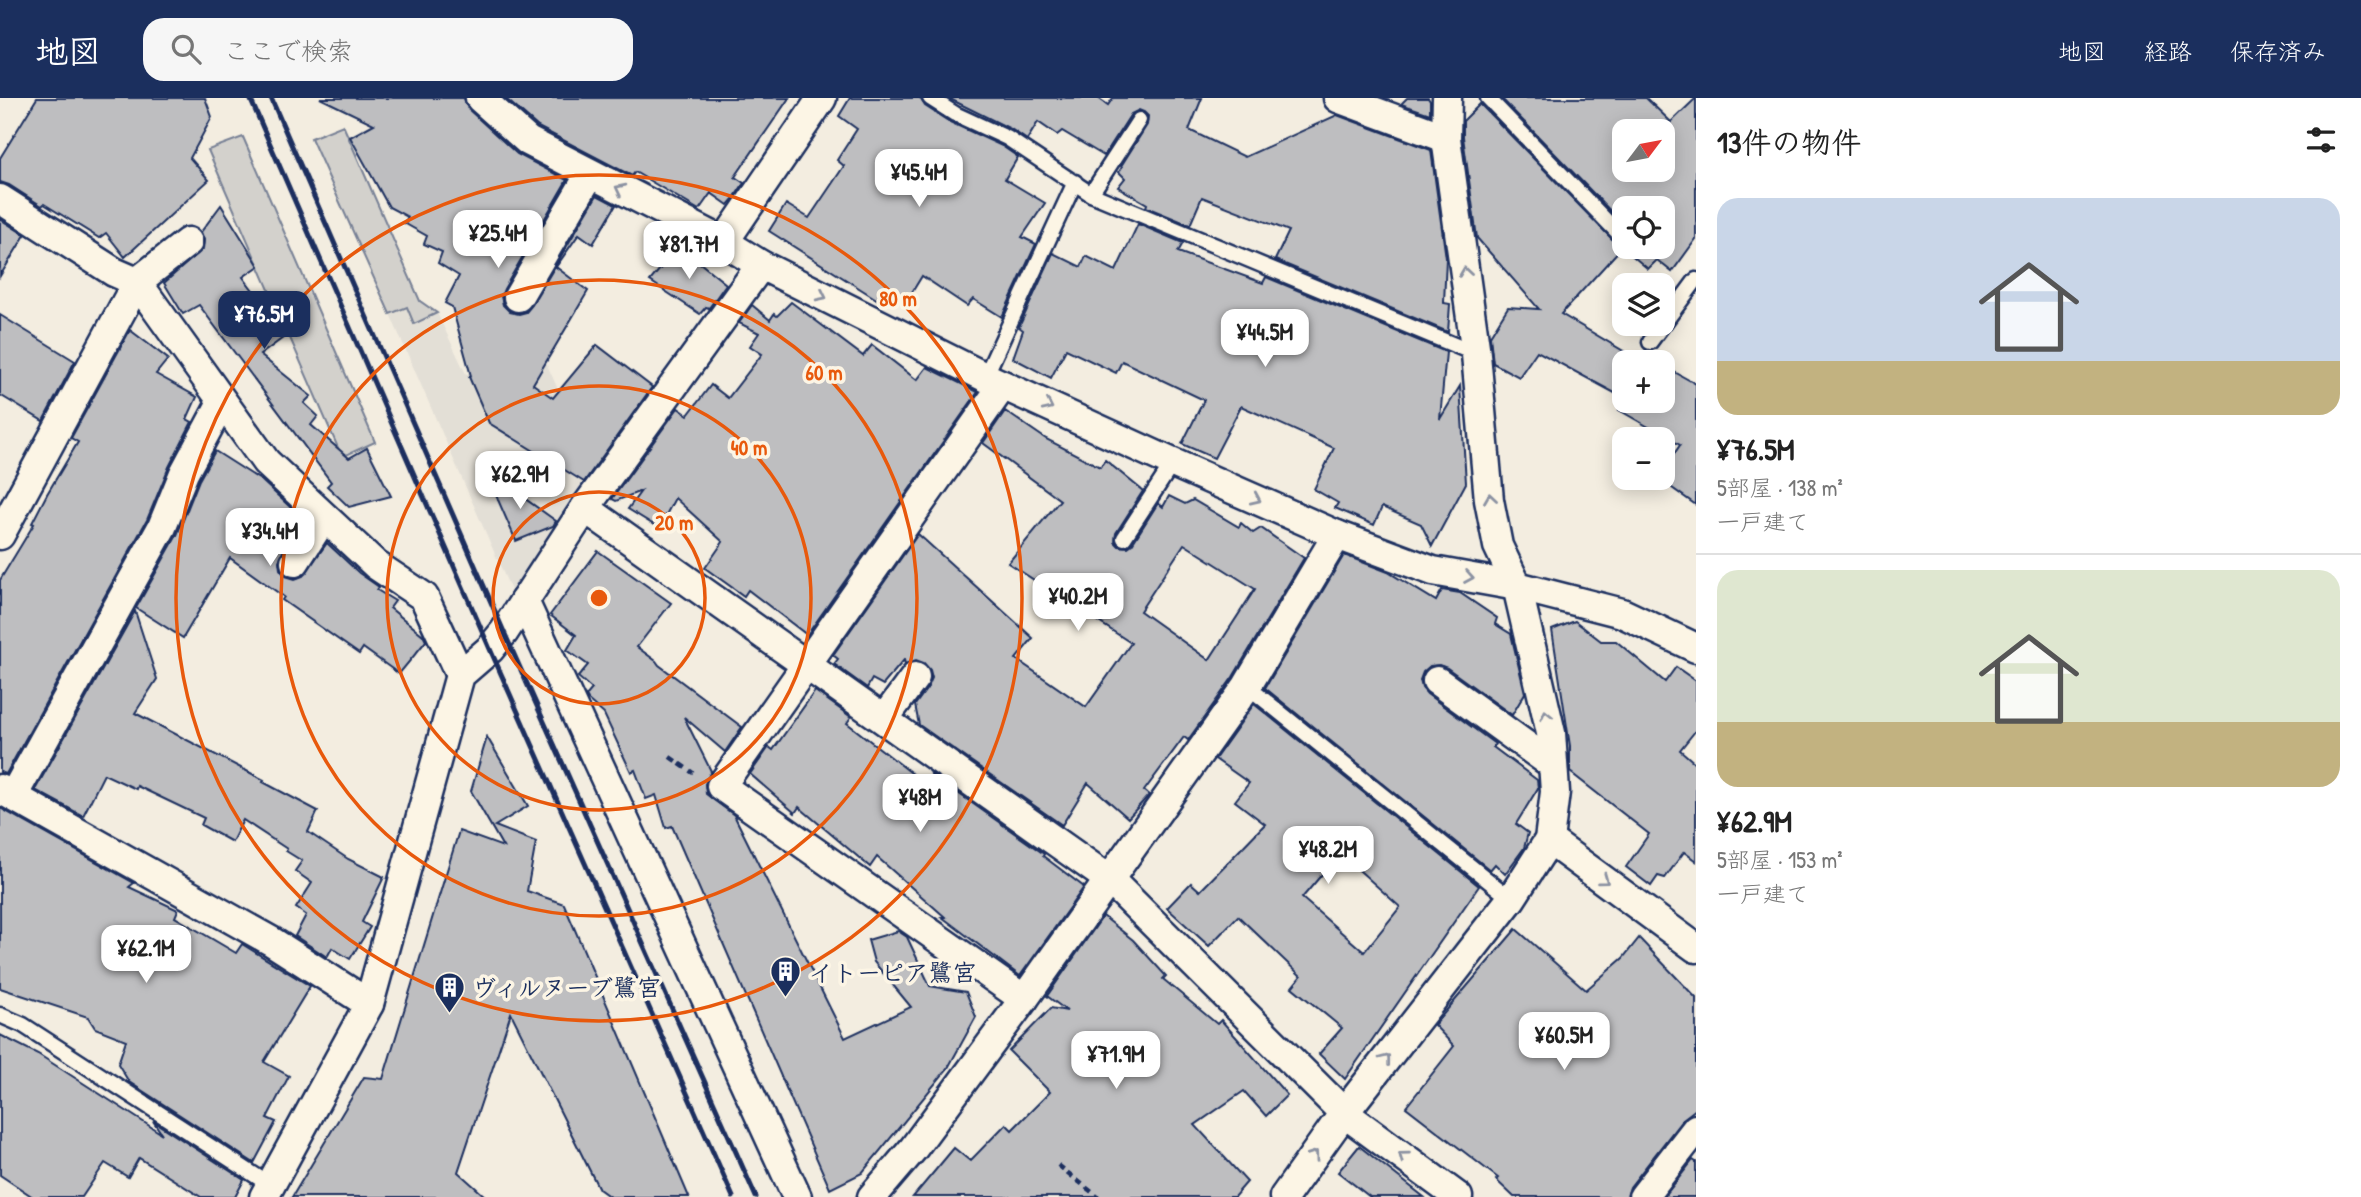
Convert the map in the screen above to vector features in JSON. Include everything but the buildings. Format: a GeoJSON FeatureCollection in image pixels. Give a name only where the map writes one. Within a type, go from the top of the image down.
{"type":"FeatureCollection","features":[{"type":"Feature","properties":{"kind":"street"},"geometry":{"type":"LineString","coordinates":[[480,98],[528,141],[724,242],[761,265],[994,381],[1173,463],[1337,535],[1433,571],[1517,586],[1622,613],[1696,648]]}},
{"type":"Feature","properties":{"kind":"street"},"geometry":{"type":"LineString","coordinates":[[724,242],[822,98]]}},
{"type":"Feature","properties":{"kind":"street"},"geometry":{"type":"LineString","coordinates":[[1338,98],[1446,138]]}},
{"type":"Feature","properties":{"kind":"street"},"geometry":{"type":"LineString","coordinates":[[1286,1196],[1344,1113],[1511,899],[1549,840],[1555,792],[1550,733],[1517,586],[1498,546],[1489,500],[1476,354],[1446,138],[1447,98]]}},
{"type":"Feature","properties":{"kind":"street"},"geometry":{"type":"LineString","coordinates":[[518,297],[590,174]]}},
{"type":"Feature","properties":{"kind":"street"},"geometry":{"type":"LineString","coordinates":[[0,199],[114,272],[137,282],[267,462],[376,565],[424,597],[460,675]]}},
{"type":"Feature","properties":{"kind":"street"},"geometry":{"type":"LineString","coordinates":[[0,535],[137,282],[188,242]]}},
{"type":"Feature","properties":{"kind":"street"},"geometry":{"type":"LineString","coordinates":[[267,1191],[369,1004],[460,675],[490,649],[504,632],[586,508],[761,265]]}},
{"type":"Feature","properties":{"kind":"street"},"geometry":{"type":"LineString","coordinates":[[994,381],[807,664],[721,786],[1024,999]]}},
{"type":"Feature","properties":{"kind":"street"},"geometry":{"type":"LineString","coordinates":[[222,402],[184,474],[162,527],[6,793],[271,941],[369,1004]]}},
{"type":"Feature","properties":{"kind":"street"},"geometry":{"type":"LineString","coordinates":[[586,508],[1111,880],[1344,1113],[1458,1197]]}},
{"type":"Feature","properties":{"kind":"street"},"geometry":{"type":"LineString","coordinates":[[295,562],[324,517]]}},
{"type":"Feature","properties":{"kind":"street"},"geometry":{"type":"LineString","coordinates":[[872,1197],[913,1149],[1111,880],[1247,686],[1337,535]]}},
{"type":"Feature","properties":{"kind":"street"},"geometry":{"type":"LineString","coordinates":[[524,601],[797,1197]]}},
{"type":"Feature","properties":{"kind":"street"},"geometry":{"type":"LineString","coordinates":[[884,719],[915,677]]}},
{"type":"Feature","properties":{"kind":"street"},"geometry":{"type":"LineString","coordinates":[[1437,681],[1553,765]]}},
{"type":"Feature","properties":{"kind":"street"},"geometry":{"type":"LineString","coordinates":[[1549,840],[1696,948]]}},
{"type":"Feature","properties":{"kind":"street"},"geometry":{"type":"LineString","coordinates":[[1643,1197],[1696,1129]]}},
{"type":"Feature","properties":{"kind":"lane"},"geometry":{"type":"LineString","coordinates":[[930,98],[955,114],[1007,138],[1091,194],[1476,354]]}},
{"type":"Feature","properties":{"kind":"lane"},"geometry":{"type":"LineString","coordinates":[[1488,98],[1612,227]]}},
{"type":"Feature","properties":{"kind":"lane"},"geometry":{"type":"LineString","coordinates":[[1091,194],[1139,120]]}},
{"type":"Feature","properties":{"kind":"lane"},"geometry":{"type":"LineString","coordinates":[[994,381],[1075,183]]}},
{"type":"Feature","properties":{"kind":"lane"},"geometry":{"type":"LineString","coordinates":[[1650,342],[1696,280]]}},
{"type":"Feature","properties":{"kind":"lane"},"geometry":{"type":"LineString","coordinates":[[1124,538],[1173,463]]}},
{"type":"Feature","properties":{"kind":"lane"},"geometry":{"type":"LineString","coordinates":[[1247,686],[1511,899]]}},
{"type":"Feature","properties":{"kind":"lane"},"geometry":{"type":"LineString","coordinates":[[0,1015],[23,1026],[267,1191]]}},
{"type":"Feature","properties":{"kind":"path"},"geometry":{"type":"LineString","coordinates":[[1058,1165],[1098,1197]]}},
{"type":"Feature","properties":{"kind":"shaded area"},"geometry":{"type":"Polygon","coordinates":[[[343,125],[420,301],[437,313],[414,324],[407,307],[390,314],[311,138],[343,125]]]}},
{"type":"Feature","properties":{"kind":"shaded area"},"geometry":{"type":"Polygon","coordinates":[[[243,137],[375,442],[342,457],[208,150],[243,137]]]}},
{"type":"Feature","properties":{"kind":"shaded area"},"geometry":{"type":"Polygon","coordinates":[[[407,307],[415,324],[437,313],[466,374],[539,347],[596,474],[513,595],[390,314],[407,307]]]}},
{"type":"Feature","properties":{"kind":"railway"},"geometry":{"type":"LineString","coordinates":[[250,98],[733,1197]]}},
{"type":"Feature","properties":{"kind":"railway"},"geometry":{"type":"LineString","coordinates":[[271,98],[504,632],[756,1197]]}},
{"type":"Feature","properties":{"kind":"place","name":"イトーピア鷺宮"},"geometry":{"type":"Point","coordinates":[786,999]}},
{"type":"Feature","properties":{"kind":"place","name":"ヴィルヌーブ鷺宮"},"geometry":{"type":"Point","coordinates":[449,1014]}}]}
